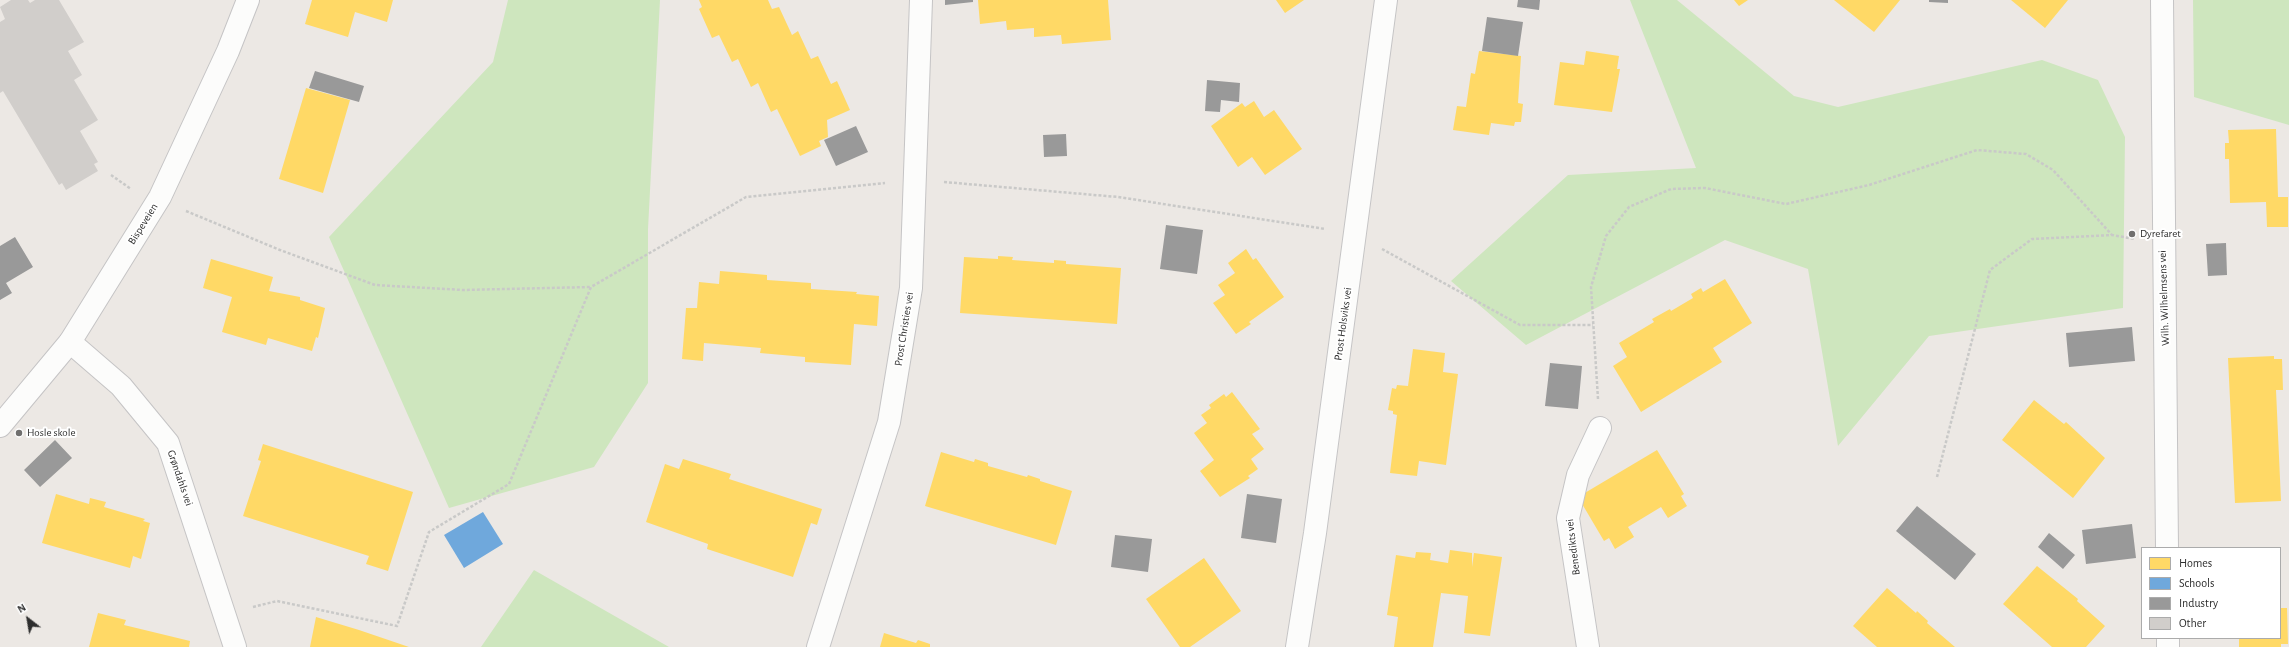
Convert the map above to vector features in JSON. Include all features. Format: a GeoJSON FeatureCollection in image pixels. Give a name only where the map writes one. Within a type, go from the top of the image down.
{"type":"FeatureCollection","features":[{"type":"Feature","properties":{"kind":"street","name":"Bispeveien"},"geometry":{"type":"LineString","coordinates":[[0,426],[70,342],[160,197],[228,51],[248,0]]}},
{"type":"Feature","properties":{"kind":"street","name":"Prost Christies vei"},"geometry":{"type":"LineString","coordinates":[[818,647],[889,422],[911,288],[921,0]]}},
{"type":"Feature","properties":{"kind":"street","name":"Prost Holsviks vei"},"geometry":{"type":"LineString","coordinates":[[1297,647],[1386,0]]}},
{"type":"Feature","properties":{"kind":"street","name":"Wilh. Wilhelmsens vei"},"geometry":{"type":"LineString","coordinates":[[2162,0],[2163,245],[2166,336],[2167,547]]}},
{"type":"Feature","properties":{"kind":"street","name":"Grøndahls vei"},"geometry":{"type":"LineString","coordinates":[[70,342],[121,386],[168,443],[226,614],[235,647]]}},
{"type":"Feature","properties":{"kind":"street","name":"Benedikts vei"},"geometry":{"type":"LineString","coordinates":[[1588,647],[1568,518],[1578,475],[1600,428]]}},
{"type":"Feature","properties":{"kind":"path"},"geometry":{"type":"LineString","coordinates":[[1600,428],[1591,287],[1606,236],[1629,207],[1671,189],[1705,188],[1786,204],[1869,185],[1978,150],[2026,154],[2053,170],[2112,235]]}},
{"type":"Feature","properties":{"kind":"path"},"geometry":{"type":"LineString","coordinates":[[111,175],[136,193]]}},
{"type":"Feature","properties":{"kind":"path"},"geometry":{"type":"LineString","coordinates":[[182,210],[280,250],[375,285],[464,290],[591,287],[746,197],[914,180],[1118,197],[1355,234],[1520,326],[1593,326]]}},
{"type":"Feature","properties":{"kind":"path"},"geometry":{"type":"LineString","coordinates":[[1937,477],[1990,270],[2032,239],[2112,235],[2163,245]]}},
{"type":"Feature","properties":{"kind":"path"},"geometry":{"type":"LineString","coordinates":[[226,614],[277,601],[397,626],[429,532],[509,484],[591,287]]}},
{"type":"Feature","properties":{"kind":"green space"},"geometry":{"type":"Polygon","coordinates":[[[508,0],[660,0],[648,229],[648,383],[594,467],[449,508],[329,237],[493,62],[508,0]]]}},
{"type":"Feature","properties":{"kind":"green space"},"geometry":{"type":"Polygon","coordinates":[[[1630,0],[1677,0],[1794,96],[1838,107],[2042,60],[2098,80],[2125,137],[2123,308],[1929,336],[1838,446],[1808,269],[1725,240],[1526,345],[1451,281],[1568,175],[1696,168],[1630,0]]]}},
{"type":"Feature","properties":{"kind":"green space"},"geometry":{"type":"Polygon","coordinates":[[[2193,0],[2289,0],[2289,125],[2194,97],[2193,0]]]}},
{"type":"Feature","properties":{"kind":"green space"},"geometry":{"type":"Polygon","coordinates":[[[534,570],[669,647],[481,647],[534,570]]]}},
{"type":"Feature","properties":{"kind":"building: Homes"},"geometry":{"type":"Polygon","coordinates":[[[312,0],[393,0],[387,22],[355,12],[348,37],[305,24],[312,0]]]}},
{"type":"Feature","properties":{"kind":"building: Homes"},"geometry":{"type":"Polygon","coordinates":[[[699,0],[768,0],[772,9],[779,7],[792,35],[798,31],[811,59],[818,56],[831,84],[837,81],[850,110],[827,120],[828,137],[819,141],[821,146],[800,156],[777,109],[771,112],[758,83],[751,87],[738,59],[732,62],[719,35],[712,38],[699,9],[702,7],[699,0]]]}},
{"type":"Feature","properties":{"kind":"building: Homes"},"geometry":{"type":"Polygon","coordinates":[[[978,0],[1108,0],[1111,40],[1062,44],[1061,35],[1034,37],[1034,28],[1007,30],[1006,21],[980,24],[978,0]]]}},
{"type":"Feature","properties":{"kind":"building: Homes"},"geometry":{"type":"Polygon","coordinates":[[[1276,0],[1304,0],[1285,13],[1276,0]]]}},
{"type":"Feature","properties":{"kind":"building: Homes"},"geometry":{"type":"Polygon","coordinates":[[[1734,0],[1748,0],[1739,6],[1734,0]]]}},
{"type":"Feature","properties":{"kind":"building: Homes"},"geometry":{"type":"Polygon","coordinates":[[[1834,0],[1900,0],[1874,32],[1834,0]]]}},
{"type":"Feature","properties":{"kind":"building: Homes"},"geometry":{"type":"Polygon","coordinates":[[[2011,0],[2068,0],[2045,28],[2011,0]]]}},
{"type":"Feature","properties":{"kind":"building: Homes"},"geometry":{"type":"Polygon","coordinates":[[[1479,51],[1521,56],[1518,103],[1523,104],[1521,122],[1515,122],[1514,126],[1491,123],[1489,135],[1453,130],[1457,106],[1466,107],[1471,73],[1475,74],[1479,51]]]}},
{"type":"Feature","properties":{"kind":"building: Homes"},"geometry":{"type":"Polygon","coordinates":[[[1586,51],[1619,56],[1617,69],[1620,69],[1612,112],[1554,105],[1560,62],[1584,65],[1586,51]]]}},
{"type":"Feature","properties":{"kind":"building: Homes"},"geometry":{"type":"Polygon","coordinates":[[[306,88],[350,100],[323,193],[279,179],[306,88]]]}},
{"type":"Feature","properties":{"kind":"building: Homes"},"geometry":{"type":"Polygon","coordinates":[[[1254,101],[1264,117],[1274,110],[1302,149],[1265,175],[1252,157],[1238,167],[1211,126],[1242,103],[1245,107],[1254,101]]]}},
{"type":"Feature","properties":{"kind":"building: Homes"},"geometry":{"type":"Polygon","coordinates":[[[2276,129],[2278,197],[2288,197],[2288,227],[2267,227],[2266,202],[2230,203],[2229,159],[2225,159],[2225,143],[2229,143],[2228,130],[2276,129]]]}},
{"type":"Feature","properties":{"kind":"building: Homes"},"geometry":{"type":"Polygon","coordinates":[[[1246,249],[1253,260],[1256,258],[1284,297],[1249,322],[1251,324],[1236,334],[1213,303],[1225,295],[1218,285],[1235,273],[1228,263],[1246,249]]]}},
{"type":"Feature","properties":{"kind":"building: Homes"},"geometry":{"type":"Polygon","coordinates":[[[998,256],[1013,257],[1012,260],[1054,263],[1054,260],[1066,261],[1066,264],[1121,268],[1117,324],[960,313],[964,257],[998,259],[998,256]]]}},
{"type":"Feature","properties":{"kind":"building: Homes"},"geometry":{"type":"Polygon","coordinates":[[[211,259],[273,277],[269,291],[300,297],[300,300],[325,308],[318,338],[316,337],[312,351],[268,338],[266,345],[222,332],[232,297],[203,288],[211,259]]]}},
{"type":"Feature","properties":{"kind":"building: Homes"},"geometry":{"type":"Polygon","coordinates":[[[720,271],[767,275],[767,280],[811,283],[811,289],[857,292],[856,294],[879,296],[877,326],[854,324],[851,365],[805,362],[805,357],[760,353],[761,348],[704,343],[703,361],[682,359],[686,308],[697,308],[699,282],[719,284],[720,271]]]}},
{"type":"Feature","properties":{"kind":"building: Homes"},"geometry":{"type":"Polygon","coordinates":[[[1725,279],[1752,323],[1713,348],[1722,362],[1641,412],[1613,366],[1627,357],[1619,343],[1654,322],[1652,319],[1670,309],[1671,311],[1693,298],[1691,294],[1701,288],[1703,292],[1725,279]]]}},
{"type":"Feature","properties":{"kind":"building: Homes"},"geometry":{"type":"Polygon","coordinates":[[[1413,349],[1445,353],[1443,372],[1458,374],[1446,465],[1419,461],[1417,476],[1390,473],[1397,415],[1393,414],[1393,411],[1388,410],[1392,388],[1396,389],[1397,385],[1408,386],[1413,349]]]}},
{"type":"Feature","properties":{"kind":"building: Homes"},"geometry":{"type":"Polygon","coordinates":[[[2274,356],[2274,359],[2282,359],[2283,390],[2276,390],[2281,501],[2235,503],[2228,358],[2274,356]]]}},
{"type":"Feature","properties":{"kind":"building: Homes"},"geometry":{"type":"Polygon","coordinates":[[[1232,392],[1260,429],[1252,434],[1264,449],[1251,459],[1258,469],[1248,476],[1250,478],[1220,497],[1200,471],[1214,460],[1194,433],[1207,423],[1201,415],[1211,408],[1209,405],[1224,394],[1226,397],[1232,392]]]}},
{"type":"Feature","properties":{"kind":"building: Homes"},"geometry":{"type":"Polygon","coordinates":[[[2034,400],[2064,424],[2066,422],[2105,458],[2073,498],[2002,440],[2034,400]]]}},
{"type":"Feature","properties":{"kind":"building: Homes"},"geometry":{"type":"Polygon","coordinates":[[[263,444],[413,492],[388,571],[366,564],[369,556],[243,516],[261,461],[258,460],[263,444]]]}},
{"type":"Feature","properties":{"kind":"building: Homes"},"geometry":{"type":"Polygon","coordinates":[[[1657,450],[1684,494],[1681,496],[1687,506],[1668,518],[1661,507],[1628,527],[1634,537],[1615,549],[1609,538],[1604,541],[1578,497],[1657,450]]]}},
{"type":"Feature","properties":{"kind":"building: Homes"},"geometry":{"type":"Polygon","coordinates":[[[941,452],[974,462],[975,459],[988,463],[988,466],[1027,477],[1028,475],[1040,479],[1040,481],[1072,491],[1056,545],[925,506],[941,452]]]}},
{"type":"Feature","properties":{"kind":"building: Homes"},"geometry":{"type":"Polygon","coordinates":[[[683,459],[731,474],[729,479],[822,509],[817,525],[811,523],[793,577],[707,549],[708,544],[646,522],[665,464],[679,469],[683,459]]]}},
{"type":"Feature","properties":{"kind":"building: Homes"},"geometry":{"type":"Polygon","coordinates":[[[56,494],[89,504],[90,498],[106,502],[104,507],[145,519],[143,521],[150,523],[141,559],[133,556],[130,568],[42,543],[56,494]]]}},
{"type":"Feature","properties":{"kind":"building: Homes"},"geometry":{"type":"Polygon","coordinates":[[[1450,550],[1472,553],[1472,567],[1474,553],[1502,557],[1490,636],[1464,633],[1468,596],[1441,593],[1433,647],[1394,647],[1398,617],[1387,615],[1396,555],[1415,558],[1416,552],[1431,553],[1430,560],[1448,563],[1450,550]]]}},
{"type":"Feature","properties":{"kind":"building: Homes"},"geometry":{"type":"Polygon","coordinates":[[[1204,558],[1241,611],[1190,647],[1180,647],[1146,599],[1204,558]]]}},
{"type":"Feature","properties":{"kind":"building: Homes"},"geometry":{"type":"Polygon","coordinates":[[[2037,566],[2078,599],[2077,601],[2105,626],[2086,647],[2052,647],[2003,604],[2037,566]]]}},
{"type":"Feature","properties":{"kind":"building: Homes"},"geometry":{"type":"Polygon","coordinates":[[[1887,588],[1916,613],[1917,611],[1928,621],[1927,623],[1955,647],[1877,647],[1853,626],[1887,588]]]}},
{"type":"Feature","properties":{"kind":"building: Homes"},"geometry":{"type":"Polygon","coordinates":[[[2281,608],[2287,608],[2288,644],[2281,644],[2281,647],[2239,647],[2239,639],[2281,639],[2281,608]]]}},
{"type":"Feature","properties":{"kind":"building: Homes"},"geometry":{"type":"Polygon","coordinates":[[[98,613],[126,620],[124,625],[190,641],[189,647],[89,647],[98,613]]]}},
{"type":"Feature","properties":{"kind":"building: Homes"},"geometry":{"type":"Polygon","coordinates":[[[316,617],[359,630],[409,647],[310,647],[316,617]]]}},
{"type":"Feature","properties":{"kind":"building: Homes"},"geometry":{"type":"Polygon","coordinates":[[[884,633],[916,643],[918,640],[930,644],[930,647],[880,647],[884,633]]]}},
{"type":"Feature","properties":{"kind":"building: Schools"},"geometry":{"type":"Polygon","coordinates":[[[483,512],[503,544],[464,568],[444,535],[483,512]]]}},
{"type":"Feature","properties":{"kind":"building: Industry"},"geometry":{"type":"Polygon","coordinates":[[[945,0],[973,0],[973,2],[945,5],[945,0]]]}},
{"type":"Feature","properties":{"kind":"building: Industry"},"geometry":{"type":"Polygon","coordinates":[[[1518,0],[1540,0],[1539,10],[1517,7],[1518,0]]]}},
{"type":"Feature","properties":{"kind":"building: Industry"},"geometry":{"type":"Polygon","coordinates":[[[1929,0],[1948,0],[1948,3],[1929,2],[1929,0]]]}},
{"type":"Feature","properties":{"kind":"building: Industry"},"geometry":{"type":"Polygon","coordinates":[[[1487,17],[1523,22],[1518,56],[1482,51],[1487,17]]]}},
{"type":"Feature","properties":{"kind":"building: Industry"},"geometry":{"type":"Polygon","coordinates":[[[315,71],[364,86],[359,102],[309,88],[315,71]]]}},
{"type":"Feature","properties":{"kind":"building: Industry"},"geometry":{"type":"Polygon","coordinates":[[[1207,80],[1240,83],[1239,102],[1221,100],[1220,112],[1205,111],[1207,80]]]}},
{"type":"Feature","properties":{"kind":"building: Industry"},"geometry":{"type":"Polygon","coordinates":[[[856,126],[868,152],[836,166],[824,140],[856,126]]]}},
{"type":"Feature","properties":{"kind":"building: Industry"},"geometry":{"type":"Polygon","coordinates":[[[1066,134],[1067,156],[1044,157],[1043,135],[1066,134]]]}},
{"type":"Feature","properties":{"kind":"building: Industry"},"geometry":{"type":"Polygon","coordinates":[[[1166,225],[1203,230],[1197,274],[1160,269],[1166,225]]]}},
{"type":"Feature","properties":{"kind":"building: Industry"},"geometry":{"type":"Polygon","coordinates":[[[15,237],[33,267],[6,283],[12,293],[0,300],[0,246],[15,237]]]}},
{"type":"Feature","properties":{"kind":"building: Industry"},"geometry":{"type":"Polygon","coordinates":[[[2226,243],[2227,275],[2208,276],[2206,244],[2226,243]]]}},
{"type":"Feature","properties":{"kind":"building: Industry"},"geometry":{"type":"Polygon","coordinates":[[[2132,327],[2135,361],[2069,367],[2066,333],[2132,327]]]}},
{"type":"Feature","properties":{"kind":"building: Industry"},"geometry":{"type":"Polygon","coordinates":[[[1550,363],[1582,366],[1578,409],[1545,406],[1550,363]]]}},
{"type":"Feature","properties":{"kind":"building: Industry"},"geometry":{"type":"Polygon","coordinates":[[[55,440],[72,458],[40,487],[24,470],[55,440]]]}},
{"type":"Feature","properties":{"kind":"building: Industry"},"geometry":{"type":"Polygon","coordinates":[[[1247,494],[1282,499],[1276,543],[1241,538],[1247,494]]]}},
{"type":"Feature","properties":{"kind":"building: Industry"},"geometry":{"type":"Polygon","coordinates":[[[1917,506],[1976,554],[1955,580],[1896,531],[1917,506]]]}},
{"type":"Feature","properties":{"kind":"building: Industry"},"geometry":{"type":"Polygon","coordinates":[[[2132,524],[2136,558],[2086,564],[2082,530],[2132,524]]]}},
{"type":"Feature","properties":{"kind":"building: Industry"},"geometry":{"type":"Polygon","coordinates":[[[2049,533],[2075,555],[2063,569],[2038,547],[2049,533]]]}},
{"type":"Feature","properties":{"kind":"building: Industry"},"geometry":{"type":"Polygon","coordinates":[[[1115,535],[1152,539],[1148,572],[1111,567],[1115,535]]]}},
{"type":"Feature","properties":{"kind":"building: Other"},"geometry":{"type":"Polygon","coordinates":[[[11,0],[28,0],[30,3],[35,0],[59,0],[84,42],[68,51],[82,75],[74,80],[98,120],[80,131],[98,162],[94,164],[98,171],[66,190],[62,183],[59,185],[3,91],[0,93],[0,22],[5,19],[0,7],[11,0]]]}},
{"type":"Feature","properties":{"kind":"place","name":"Dyrefaret"},"geometry":{"type":"Point","coordinates":[2132,234]}},
{"type":"Feature","properties":{"kind":"place","name":"Hosle skole"},"geometry":{"type":"Point","coordinates":[19,433]}}]}
